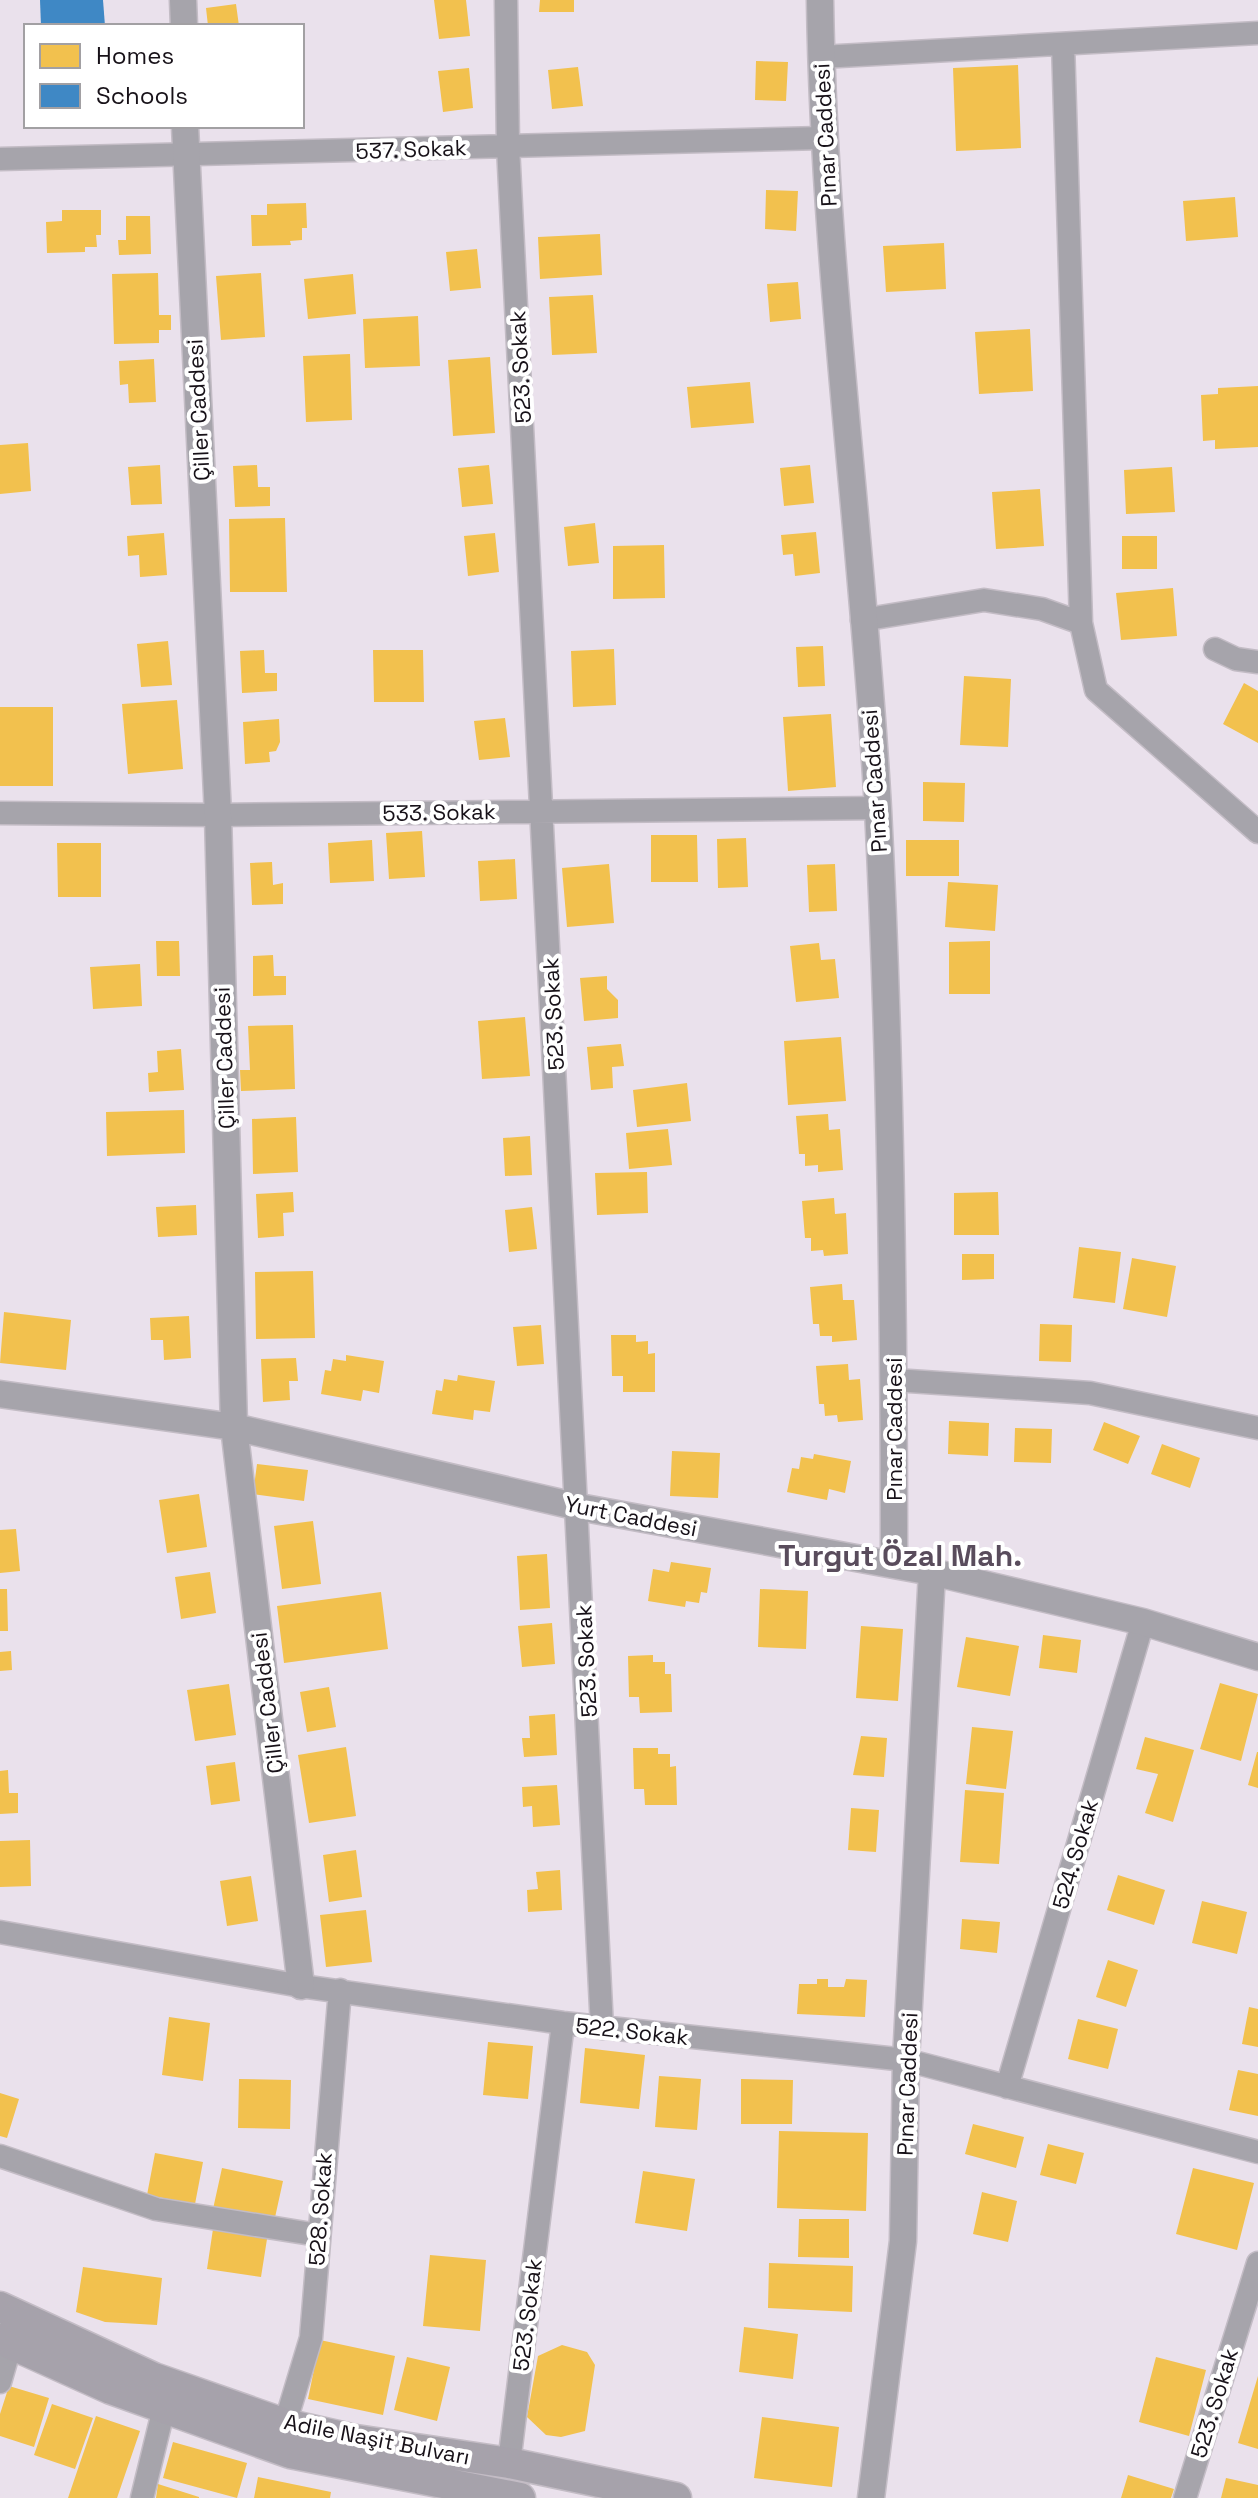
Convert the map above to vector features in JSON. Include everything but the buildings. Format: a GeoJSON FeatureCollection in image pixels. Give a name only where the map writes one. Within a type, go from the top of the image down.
{"type":"FeatureCollection","features":[{"type":"Feature","properties":{"kind":"main road","name":"Adile Naşit Bulvarı"},"geometry":{"type":"LineString","coordinates":[[0,2307],[154,2378],[285,2424],[356,2440],[509,2463],[676,2498]]}},
{"type":"Feature","properties":{"kind":"main road","name":"Adile Naşit Bulvarı"},"geometry":{"type":"LineString","coordinates":[[5,2342],[111,2389],[290,2453],[505,2497]]}},
{"type":"Feature","properties":{"kind":"street"},"geometry":{"type":"LineString","coordinates":[[183,0],[184,24]]}},
{"type":"Feature","properties":{"kind":"street","name":"523. Sokak"},"geometry":{"type":"LineString","coordinates":[[506,0],[508,146],[579,1507],[602,2028]]}},
{"type":"Feature","properties":{"kind":"street","name":"Pınar Caddesi"},"geometry":{"type":"LineString","coordinates":[[820,0],[822,138],[878,808],[894,1380],[894,1564]]}},
{"type":"Feature","properties":{"kind":"street"},"geometry":{"type":"LineString","coordinates":[[821,57],[1258,33]]}},
{"type":"Feature","properties":{"kind":"street"},"geometry":{"type":"LineString","coordinates":[[1063,44],[1081,623],[1096,690],[1258,832]]}},
{"type":"Feature","properties":{"kind":"street","name":"Çiller Caddesi"},"geometry":{"type":"LineString","coordinates":[[185,128],[218,815],[234,1427],[301,1986]]}},
{"type":"Feature","properties":{"kind":"street","name":"537. Sokak"},"geometry":{"type":"LineString","coordinates":[[0,159],[822,138]]}},
{"type":"Feature","properties":{"kind":"street"},"geometry":{"type":"LineString","coordinates":[[862,620],[984,600],[1042,609],[1081,623]]}},
{"type":"Feature","properties":{"kind":"street"},"geometry":{"type":"LineString","coordinates":[[1215,649],[1236,659],[1258,662]]}},
{"type":"Feature","properties":{"kind":"street","name":"533. Sokak"},"geometry":{"type":"LineString","coordinates":[[0,813],[218,815],[878,808]]}},
{"type":"Feature","properties":{"kind":"street"},"geometry":{"type":"LineString","coordinates":[[894,1380],[1090,1393],[1258,1428]]}},
{"type":"Feature","properties":{"kind":"street","name":"Yurt Caddesi"},"geometry":{"type":"LineString","coordinates":[[0,1394],[234,1427],[579,1507],[894,1564],[1143,1622],[1258,1657]]}},
{"type":"Feature","properties":{"kind":"street","name":"Pınar Caddesi"},"geometry":{"type":"LineString","coordinates":[[871,2498],[903,2241],[906,2060],[932,1572]]}},
{"type":"Feature","properties":{"kind":"street","name":"524. Sokak"},"geometry":{"type":"LineString","coordinates":[[1007,2087],[1143,1622]]}},
{"type":"Feature","properties":{"kind":"street","name":"522. Sokak"},"geometry":{"type":"LineString","coordinates":[[0,1932],[301,1986],[602,2028],[906,2060],[1258,2152]]}},
{"type":"Feature","properties":{"kind":"street","name":"528. Sokak"},"geometry":{"type":"LineString","coordinates":[[285,2424],[311,2338],[340,1990]]}},
{"type":"Feature","properties":{"kind":"street","name":"523. Sokak"},"geometry":{"type":"LineString","coordinates":[[509,2463],[563,2023]]}},
{"type":"Feature","properties":{"kind":"street"},"geometry":{"type":"LineString","coordinates":[[0,2156],[156,2209],[318,2235]]}},
{"type":"Feature","properties":{"kind":"street","name":"523. Sokak"},"geometry":{"type":"LineString","coordinates":[[1185,2498],[1258,2263]]}},
{"type":"Feature","properties":{"kind":"street"},"geometry":{"type":"LineString","coordinates":[[0,2382],[5,2342]]}},
{"type":"Feature","properties":{"kind":"street"},"geometry":{"type":"LineString","coordinates":[[142,2498],[164,2408]]}},
{"type":"Feature","properties":{"kind":"district","name":"Turgut Özal Mah."},"geometry":{"type":"Point","coordinates":[900,1555]}}]}
